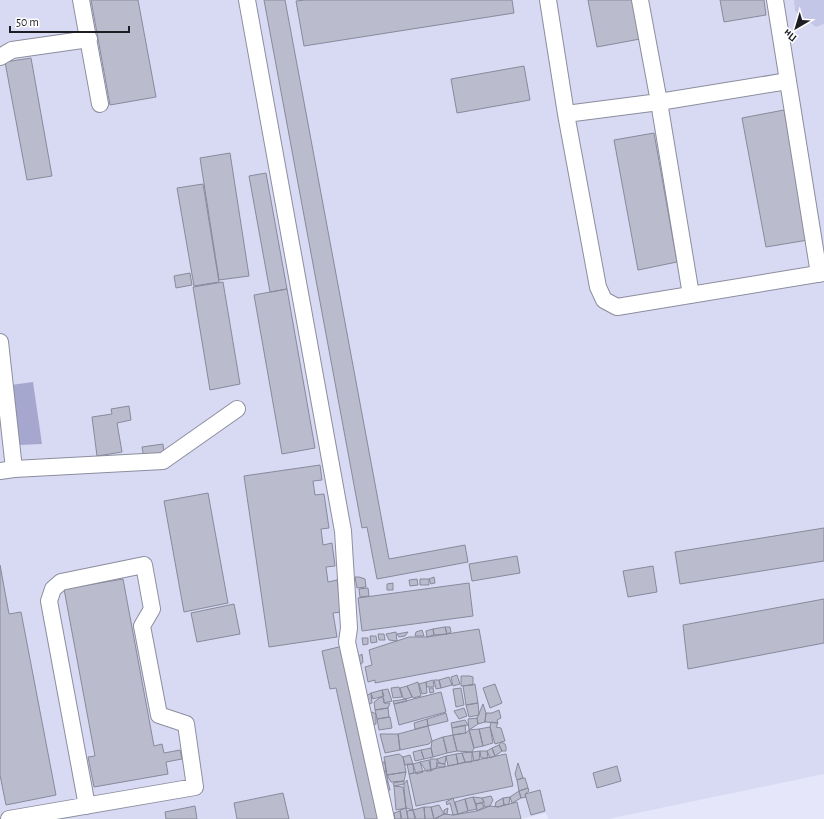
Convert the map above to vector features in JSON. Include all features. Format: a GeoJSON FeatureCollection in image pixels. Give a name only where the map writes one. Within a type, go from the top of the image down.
{"type":"FeatureCollection","features":[{"type":"Feature","properties":{"kind":"street"},"geometry":{"type":"LineString","coordinates":[[82,0],[100,104]]}},
{"type":"Feature","properties":{"kind":"street"},"geometry":{"type":"LineString","coordinates":[[247,0],[343,531],[349,628],[347,642],[386,819]]}},
{"type":"Feature","properties":{"kind":"street"},"geometry":{"type":"LineString","coordinates":[[548,0],[566,114],[598,287],[604,300],[617,307],[822,274],[775,0]]}},
{"type":"Feature","properties":{"kind":"street"},"geometry":{"type":"LineString","coordinates":[[640,0],[659,102],[691,295]]}},
{"type":"Feature","properties":{"kind":"street"},"geometry":{"type":"LineString","coordinates":[[0,57],[12,50],[89,39]]}},
{"type":"Feature","properties":{"kind":"street"},"geometry":{"type":"LineString","coordinates":[[566,114],[659,102],[788,81]]}},
{"type":"Feature","properties":{"kind":"street"},"geometry":{"type":"LineString","coordinates":[[0,342],[7,470],[163,461],[237,409]]}},
{"type":"Feature","properties":{"kind":"street"},"geometry":{"type":"LineString","coordinates":[[18,818],[87,806],[195,787],[186,724],[159,715],[142,626],[152,609],[144,565],[61,582],[53,589],[49,601],[87,806]]}},
{"type":"Feature","properties":{"kind":"shaded area"},"geometry":{"type":"Polygon","coordinates":[[[0,0],[824,0],[824,774],[608,819],[548,819],[546,813],[521,819],[0,819],[0,0]]]}},
{"type":"Feature","properties":{"kind":"shaded area"},"geometry":{"type":"Polygon","coordinates":[[[794,0],[824,0],[824,24],[816,27],[795,11],[794,0]]]}},
{"type":"Feature","properties":{"kind":"shaded area"},"geometry":{"type":"Polygon","coordinates":[[[33,382],[42,444],[20,445],[11,385],[33,382]]]}},
{"type":"Feature","properties":{"kind":"building"},"geometry":{"type":"Polygon","coordinates":[[[91,0],[138,0],[156,97],[110,105],[91,0]]]}},
{"type":"Feature","properties":{"kind":"building"},"geometry":{"type":"Polygon","coordinates":[[[264,0],[285,0],[389,559],[465,545],[468,562],[377,579],[367,527],[362,528],[264,0]]]}},
{"type":"Feature","properties":{"kind":"building"},"geometry":{"type":"Polygon","coordinates":[[[512,0],[514,13],[304,46],[296,1],[512,0]]]}},
{"type":"Feature","properties":{"kind":"building"},"geometry":{"type":"Polygon","coordinates":[[[588,0],[633,0],[640,39],[597,47],[588,0]]]}},
{"type":"Feature","properties":{"kind":"building"},"geometry":{"type":"Polygon","coordinates":[[[720,0],[764,0],[766,15],[724,22],[720,0]]]}},
{"type":"Feature","properties":{"kind":"building"},"geometry":{"type":"Polygon","coordinates":[[[31,58],[52,176],[27,180],[5,62],[31,58]]]}},
{"type":"Feature","properties":{"kind":"building"},"geometry":{"type":"Polygon","coordinates":[[[524,66],[530,100],[457,113],[451,79],[524,66]]]}},
{"type":"Feature","properties":{"kind":"building"},"geometry":{"type":"Polygon","coordinates":[[[784,110],[808,240],[766,247],[742,118],[784,110]]]}},
{"type":"Feature","properties":{"kind":"building"},"geometry":{"type":"Polygon","coordinates":[[[654,133],[677,262],[638,270],[614,140],[654,133]]]}},
{"type":"Feature","properties":{"kind":"building"},"geometry":{"type":"Polygon","coordinates":[[[230,153],[249,276],[219,280],[200,158],[230,153]]]}},
{"type":"Feature","properties":{"kind":"building"},"geometry":{"type":"Polygon","coordinates":[[[266,173],[287,289],[270,292],[249,176],[266,173]]]}},
{"type":"Feature","properties":{"kind":"building"},"geometry":{"type":"Polygon","coordinates":[[[203,184],[219,282],[194,286],[177,188],[203,184]]]}},
{"type":"Feature","properties":{"kind":"building"},"geometry":{"type":"Polygon","coordinates":[[[190,273],[192,285],[176,288],[174,276],[190,273]]]}},
{"type":"Feature","properties":{"kind":"building"},"geometry":{"type":"Polygon","coordinates":[[[223,282],[240,384],[210,390],[193,287],[223,282]]]}},
{"type":"Feature","properties":{"kind":"building"},"geometry":{"type":"Polygon","coordinates":[[[287,289],[315,448],[282,454],[254,295],[287,289]]]}},
{"type":"Feature","properties":{"kind":"building"},"geometry":{"type":"Polygon","coordinates":[[[129,406],[131,420],[117,423],[122,452],[97,456],[92,417],[112,414],[111,409],[129,406]]]}},
{"type":"Feature","properties":{"kind":"building"},"geometry":{"type":"Polygon","coordinates":[[[163,444],[164,455],[144,458],[142,447],[163,444]]]}},
{"type":"Feature","properties":{"kind":"building"},"geometry":{"type":"Polygon","coordinates":[[[320,465],[322,480],[313,481],[315,495],[324,494],[329,528],[321,529],[323,545],[332,543],[335,566],[326,567],[328,582],[337,580],[342,612],[333,613],[337,637],[269,647],[244,476],[320,465]]]}},
{"type":"Feature","properties":{"kind":"building"},"geometry":{"type":"Polygon","coordinates":[[[208,493],[228,603],[184,612],[164,501],[208,493]]]}},
{"type":"Feature","properties":{"kind":"building"},"geometry":{"type":"Polygon","coordinates":[[[824,528],[824,561],[680,584],[675,552],[824,528]]]}},
{"type":"Feature","properties":{"kind":"building"},"geometry":{"type":"Polygon","coordinates":[[[517,556],[520,573],[472,581],[469,564],[517,556]]]}},
{"type":"Feature","properties":{"kind":"building"},"geometry":{"type":"Polygon","coordinates":[[[0,565],[9,614],[21,612],[56,795],[6,805],[0,775],[0,565]]]}},
{"type":"Feature","properties":{"kind":"building"},"geometry":{"type":"Polygon","coordinates":[[[653,566],[657,592],[628,597],[623,571],[653,566]]]}},
{"type":"Feature","properties":{"kind":"building"},"geometry":{"type":"Polygon","coordinates":[[[355,577],[365,579],[366,587],[357,588],[355,577]]]}},
{"type":"Feature","properties":{"kind":"building"},"geometry":{"type":"Polygon","coordinates":[[[434,577],[435,583],[431,584],[429,579],[434,577]]]}},
{"type":"Feature","properties":{"kind":"building"},"geometry":{"type":"Polygon","coordinates":[[[123,579],[154,746],[162,744],[164,753],[180,750],[182,759],[166,762],[168,774],[94,787],[88,757],[95,756],[64,589],[123,579]]]}},
{"type":"Feature","properties":{"kind":"building"},"geometry":{"type":"Polygon","coordinates":[[[417,579],[418,585],[410,586],[409,580],[417,579]]]}},
{"type":"Feature","properties":{"kind":"building"},"geometry":{"type":"Polygon","coordinates":[[[420,579],[429,579],[429,585],[420,585],[420,579]]]}},
{"type":"Feature","properties":{"kind":"building"},"geometry":{"type":"Polygon","coordinates":[[[393,583],[393,590],[387,590],[387,584],[393,583]]]}},
{"type":"Feature","properties":{"kind":"building"},"geometry":{"type":"Polygon","coordinates":[[[469,583],[473,616],[362,631],[358,598],[469,583]]]}},
{"type":"Feature","properties":{"kind":"building"},"geometry":{"type":"Polygon","coordinates":[[[368,588],[369,596],[360,597],[359,589],[368,588]]]}},
{"type":"Feature","properties":{"kind":"building"},"geometry":{"type":"Polygon","coordinates":[[[824,599],[824,643],[688,669],[683,625],[824,599]]]}},
{"type":"Feature","properties":{"kind":"building"},"geometry":{"type":"Polygon","coordinates":[[[234,604],[240,634],[197,642],[191,613],[234,604]]]}},
{"type":"Feature","properties":{"kind":"building"},"geometry":{"type":"Polygon","coordinates":[[[445,627],[450,627],[451,632],[447,634],[445,627]]]}},
{"type":"Feature","properties":{"kind":"building"},"geometry":{"type":"Polygon","coordinates":[[[445,627],[447,634],[434,635],[433,629],[445,627]]]}},
{"type":"Feature","properties":{"kind":"building"},"geometry":{"type":"Polygon","coordinates":[[[433,629],[434,635],[427,637],[426,631],[433,629]]]}},
{"type":"Feature","properties":{"kind":"building"},"geometry":{"type":"Polygon","coordinates":[[[479,629],[485,662],[375,683],[375,680],[368,682],[365,667],[372,665],[369,650],[409,637],[427,637],[479,629]]]}},
{"type":"Feature","properties":{"kind":"building"},"geometry":{"type":"Polygon","coordinates":[[[422,630],[424,636],[415,636],[416,632],[422,630]]]}},
{"type":"Feature","properties":{"kind":"building"},"geometry":{"type":"Polygon","coordinates":[[[396,632],[397,641],[389,640],[386,634],[396,632]]]}},
{"type":"Feature","properties":{"kind":"building"},"geometry":{"type":"Polygon","coordinates":[[[408,632],[405,636],[399,637],[397,634],[408,632]]]}},
{"type":"Feature","properties":{"kind":"building"},"geometry":{"type":"Polygon","coordinates":[[[378,634],[384,634],[385,640],[379,640],[378,634]]]}},
{"type":"Feature","properties":{"kind":"building"},"geometry":{"type":"Polygon","coordinates":[[[370,636],[376,636],[377,642],[371,643],[370,636]]]}},
{"type":"Feature","properties":{"kind":"building"},"geometry":{"type":"Polygon","coordinates":[[[362,638],[368,638],[368,644],[363,645],[362,638]]]}},
{"type":"Feature","properties":{"kind":"building"},"geometry":{"type":"Polygon","coordinates":[[[343,646],[381,819],[365,819],[336,688],[330,689],[322,651],[343,646]]]}},
{"type":"Feature","properties":{"kind":"building"},"geometry":{"type":"Polygon","coordinates":[[[362,654],[363,662],[356,670],[354,660],[362,654]]]}},
{"type":"Feature","properties":{"kind":"building"},"geometry":{"type":"Polygon","coordinates":[[[457,675],[460,684],[453,686],[451,677],[457,675]]]}},
{"type":"Feature","properties":{"kind":"building"},"geometry":{"type":"Polygon","coordinates":[[[461,676],[473,677],[473,685],[461,686],[461,676]]]}},
{"type":"Feature","properties":{"kind":"building"},"geometry":{"type":"Polygon","coordinates":[[[449,677],[452,685],[441,688],[439,680],[449,677]]]}},
{"type":"Feature","properties":{"kind":"building"},"geometry":{"type":"Polygon","coordinates":[[[433,680],[434,687],[427,687],[426,682],[433,680]]]}},
{"type":"Feature","properties":{"kind":"building"},"geometry":{"type":"Polygon","coordinates":[[[434,680],[439,680],[441,688],[436,689],[434,680]]]}},
{"type":"Feature","properties":{"kind":"building"},"geometry":{"type":"Polygon","coordinates":[[[418,682],[421,696],[413,698],[407,686],[418,682]]]}},
{"type":"Feature","properties":{"kind":"building"},"geometry":{"type":"Polygon","coordinates":[[[426,682],[427,693],[422,694],[419,684],[426,682]]]}},
{"type":"Feature","properties":{"kind":"building"},"geometry":{"type":"Polygon","coordinates":[[[475,684],[478,703],[466,705],[463,686],[475,684]]]}},
{"type":"Feature","properties":{"kind":"building"},"geometry":{"type":"Polygon","coordinates":[[[495,684],[502,703],[490,708],[483,688],[495,684]]]}},
{"type":"Feature","properties":{"kind":"building"},"geometry":{"type":"Polygon","coordinates":[[[407,686],[412,697],[406,699],[403,698],[400,688],[407,686]]]}},
{"type":"Feature","properties":{"kind":"building"},"geometry":{"type":"Polygon","coordinates":[[[399,687],[402,697],[393,698],[391,688],[399,687]]]}},
{"type":"Feature","properties":{"kind":"building"},"geometry":{"type":"Polygon","coordinates":[[[429,688],[433,688],[434,692],[430,693],[429,688]]]}},
{"type":"Feature","properties":{"kind":"building"},"geometry":{"type":"Polygon","coordinates":[[[461,688],[464,705],[456,707],[453,689],[461,688]]]}},
{"type":"Feature","properties":{"kind":"building"},"geometry":{"type":"Polygon","coordinates":[[[388,689],[392,701],[384,703],[382,690],[388,689]]]}},
{"type":"Feature","properties":{"kind":"building"},"geometry":{"type":"Polygon","coordinates":[[[382,690],[384,696],[373,699],[371,693],[382,690]]]}},
{"type":"Feature","properties":{"kind":"building"},"geometry":{"type":"Polygon","coordinates":[[[441,692],[446,712],[399,725],[394,704],[441,692]]]}},
{"type":"Feature","properties":{"kind":"building"},"geometry":{"type":"Polygon","coordinates":[[[371,693],[372,703],[364,706],[366,696],[371,693]]]}},
{"type":"Feature","properties":{"kind":"building"},"geometry":{"type":"Polygon","coordinates":[[[381,697],[384,699],[384,703],[390,703],[388,708],[375,710],[374,702],[381,697]]]}},
{"type":"Feature","properties":{"kind":"building"},"geometry":{"type":"Polygon","coordinates":[[[406,699],[407,701],[394,704],[393,701],[406,699]]]}},
{"type":"Feature","properties":{"kind":"building"},"geometry":{"type":"Polygon","coordinates":[[[478,703],[479,715],[469,717],[466,705],[478,703]]]}},
{"type":"Feature","properties":{"kind":"building"},"geometry":{"type":"Polygon","coordinates":[[[483,704],[486,713],[485,722],[478,724],[477,718],[483,704]]]}},
{"type":"Feature","properties":{"kind":"building"},"geometry":{"type":"Polygon","coordinates":[[[388,708],[389,717],[377,719],[375,710],[388,708]]]}},
{"type":"Feature","properties":{"kind":"building"},"geometry":{"type":"Polygon","coordinates":[[[464,708],[467,716],[459,719],[454,711],[464,708]]]}},
{"type":"Feature","properties":{"kind":"building"},"geometry":{"type":"Polygon","coordinates":[[[499,710],[501,718],[497,720],[498,723],[485,722],[486,713],[492,713],[499,710]]]}},
{"type":"Feature","properties":{"kind":"building"},"geometry":{"type":"Polygon","coordinates":[[[372,712],[376,714],[376,724],[369,726],[365,716],[372,712]]]}},
{"type":"Feature","properties":{"kind":"building"},"geometry":{"type":"Polygon","coordinates":[[[446,713],[448,721],[428,726],[427,719],[446,713]]]}},
{"type":"Feature","properties":{"kind":"building"},"geometry":{"type":"Polygon","coordinates":[[[390,717],[392,728],[379,730],[377,719],[390,717]]]}},
{"type":"Feature","properties":{"kind":"building"},"geometry":{"type":"Polygon","coordinates":[[[477,718],[478,724],[469,730],[468,719],[477,718]]]}},
{"type":"Feature","properties":{"kind":"building"},"geometry":{"type":"Polygon","coordinates":[[[427,719],[428,726],[415,729],[414,723],[427,719]]]}},
{"type":"Feature","properties":{"kind":"building"},"geometry":{"type":"Polygon","coordinates":[[[465,720],[468,725],[452,728],[451,723],[465,720]]]}},
{"type":"Feature","properties":{"kind":"building"},"geometry":{"type":"Polygon","coordinates":[[[491,722],[498,723],[496,727],[501,728],[505,741],[495,744],[490,727],[491,722]]]}},
{"type":"Feature","properties":{"kind":"building"},"geometry":{"type":"Polygon","coordinates":[[[465,725],[466,733],[453,735],[452,728],[465,725]]]}},
{"type":"Feature","properties":{"kind":"building"},"geometry":{"type":"Polygon","coordinates":[[[428,726],[432,741],[429,744],[400,750],[398,734],[428,726]]]}},
{"type":"Feature","properties":{"kind":"building"},"geometry":{"type":"Polygon","coordinates":[[[490,727],[493,743],[483,746],[479,729],[490,727]]]}},
{"type":"Feature","properties":{"kind":"building"},"geometry":{"type":"Polygon","coordinates":[[[479,729],[483,746],[474,748],[469,730],[479,729]]]}},
{"type":"Feature","properties":{"kind":"building"},"geometry":{"type":"Polygon","coordinates":[[[469,730],[474,748],[472,752],[457,751],[453,735],[466,733],[469,730]]]}},
{"type":"Feature","properties":{"kind":"building"},"geometry":{"type":"Polygon","coordinates":[[[380,734],[398,734],[400,750],[385,753],[380,734]]]}},
{"type":"Feature","properties":{"kind":"building"},"geometry":{"type":"Polygon","coordinates":[[[453,735],[457,751],[447,753],[443,737],[453,735]]]}},
{"type":"Feature","properties":{"kind":"building"},"geometry":{"type":"Polygon","coordinates":[[[443,737],[447,753],[433,757],[431,748],[432,741],[443,737]]]}},
{"type":"Feature","properties":{"kind":"building"},"geometry":{"type":"Polygon","coordinates":[[[501,742],[505,744],[506,751],[502,751],[499,745],[501,742]]]}},
{"type":"Feature","properties":{"kind":"building"},"geometry":{"type":"Polygon","coordinates":[[[499,745],[502,751],[495,756],[492,748],[499,745]]]}},
{"type":"Feature","properties":{"kind":"building"},"geometry":{"type":"Polygon","coordinates":[[[431,748],[433,757],[424,759],[421,750],[431,748]]]}},
{"type":"Feature","properties":{"kind":"building"},"geometry":{"type":"Polygon","coordinates":[[[492,748],[495,756],[490,758],[487,751],[492,748]]]}},
{"type":"Feature","properties":{"kind":"building"},"geometry":{"type":"Polygon","coordinates":[[[421,750],[424,759],[415,761],[413,752],[421,750]]]}},
{"type":"Feature","properties":{"kind":"building"},"geometry":{"type":"Polygon","coordinates":[[[480,751],[479,760],[474,761],[472,752],[480,751]]]}},
{"type":"Feature","properties":{"kind":"building"},"geometry":{"type":"Polygon","coordinates":[[[480,751],[487,751],[488,758],[481,758],[480,751]]]}},
{"type":"Feature","properties":{"kind":"building"},"geometry":{"type":"Polygon","coordinates":[[[472,752],[472,762],[465,762],[462,753],[472,752]]]}},
{"type":"Feature","properties":{"kind":"building"},"geometry":{"type":"Polygon","coordinates":[[[462,753],[465,762],[458,764],[456,754],[462,753]]]}},
{"type":"Feature","properties":{"kind":"building"},"geometry":{"type":"Polygon","coordinates":[[[399,754],[403,757],[406,772],[387,775],[384,757],[399,754]]]}},
{"type":"Feature","properties":{"kind":"building"},"geometry":{"type":"Polygon","coordinates":[[[456,754],[458,764],[448,766],[446,756],[456,754]]]}},
{"type":"Feature","properties":{"kind":"building"},"geometry":{"type":"Polygon","coordinates":[[[506,754],[513,786],[416,806],[409,774],[506,754]]]}},
{"type":"Feature","properties":{"kind":"building"},"geometry":{"type":"Polygon","coordinates":[[[410,755],[413,764],[405,765],[403,757],[410,755]]]}},
{"type":"Feature","properties":{"kind":"building"},"geometry":{"type":"Polygon","coordinates":[[[446,756],[445,764],[439,763],[437,759],[446,756]]]}},
{"type":"Feature","properties":{"kind":"building"},"geometry":{"type":"Polygon","coordinates":[[[430,759],[437,759],[437,767],[431,771],[430,759]]]}},
{"type":"Feature","properties":{"kind":"building"},"geometry":{"type":"Polygon","coordinates":[[[429,760],[431,771],[426,771],[420,762],[429,760]]]}},
{"type":"Feature","properties":{"kind":"building"},"geometry":{"type":"Polygon","coordinates":[[[385,762],[386,771],[376,773],[377,763],[385,762]]]}},
{"type":"Feature","properties":{"kind":"building"},"geometry":{"type":"Polygon","coordinates":[[[420,762],[423,772],[416,774],[413,764],[420,762]]]}},
{"type":"Feature","properties":{"kind":"building"},"geometry":{"type":"Polygon","coordinates":[[[437,763],[445,764],[445,767],[437,767],[437,763]]]}},
{"type":"Feature","properties":{"kind":"building"},"geometry":{"type":"Polygon","coordinates":[[[518,763],[523,778],[517,780],[515,774],[518,763]]]}},
{"type":"Feature","properties":{"kind":"building"},"geometry":{"type":"Polygon","coordinates":[[[407,764],[413,764],[414,773],[409,774],[407,764]]]}},
{"type":"Feature","properties":{"kind":"building"},"geometry":{"type":"Polygon","coordinates":[[[617,766],[621,781],[597,788],[593,773],[617,766]]]}},
{"type":"Feature","properties":{"kind":"building"},"geometry":{"type":"Polygon","coordinates":[[[386,771],[388,782],[381,783],[379,775],[386,771]]]}},
{"type":"Feature","properties":{"kind":"building"},"geometry":{"type":"Polygon","coordinates":[[[406,772],[404,781],[391,782],[387,775],[406,772]]]}},
{"type":"Feature","properties":{"kind":"building"},"geometry":{"type":"Polygon","coordinates":[[[525,778],[528,788],[519,791],[517,780],[525,778]]]}},
{"type":"Feature","properties":{"kind":"building"},"geometry":{"type":"Polygon","coordinates":[[[407,780],[413,810],[406,808],[404,784],[407,780]]]}},
{"type":"Feature","properties":{"kind":"building"},"geometry":{"type":"Polygon","coordinates":[[[404,781],[404,784],[394,786],[393,783],[404,781]]]}},
{"type":"Feature","properties":{"kind":"building"},"geometry":{"type":"Polygon","coordinates":[[[388,782],[390,790],[383,792],[381,783],[388,782]]]}},
{"type":"Feature","properties":{"kind":"building"},"geometry":{"type":"Polygon","coordinates":[[[394,786],[403,787],[406,808],[396,810],[394,786]]]}},
{"type":"Feature","properties":{"kind":"building"},"geometry":{"type":"Polygon","coordinates":[[[528,788],[529,791],[525,794],[526,797],[521,798],[519,791],[528,788]]]}},
{"type":"Feature","properties":{"kind":"building"},"geometry":{"type":"Polygon","coordinates":[[[540,790],[545,811],[531,815],[525,794],[540,790]]]}},
{"type":"Feature","properties":{"kind":"building"},"geometry":{"type":"Polygon","coordinates":[[[519,791],[521,798],[512,803],[510,797],[519,791]]]}},
{"type":"Feature","properties":{"kind":"building"},"geometry":{"type":"Polygon","coordinates":[[[283,793],[289,819],[237,819],[234,803],[283,793]]]}},
{"type":"Feature","properties":{"kind":"building"},"geometry":{"type":"Polygon","coordinates":[[[491,796],[493,800],[490,806],[484,807],[482,798],[491,796]]]}},
{"type":"Feature","properties":{"kind":"building"},"geometry":{"type":"Polygon","coordinates":[[[473,797],[482,798],[484,802],[476,804],[473,797]]]}},
{"type":"Feature","properties":{"kind":"building"},"geometry":{"type":"Polygon","coordinates":[[[473,797],[477,809],[468,811],[465,799],[473,797]]]}},
{"type":"Feature","properties":{"kind":"building"},"geometry":{"type":"Polygon","coordinates":[[[510,797],[509,804],[504,805],[503,798],[510,797]]]}},
{"type":"Feature","properties":{"kind":"building"},"geometry":{"type":"Polygon","coordinates":[[[453,798],[458,814],[453,815],[450,803],[447,805],[446,802],[453,798]]]}},
{"type":"Feature","properties":{"kind":"building"},"geometry":{"type":"Polygon","coordinates":[[[503,798],[504,805],[498,807],[495,806],[496,802],[503,798]]]}},
{"type":"Feature","properties":{"kind":"building"},"geometry":{"type":"Polygon","coordinates":[[[465,799],[468,811],[458,814],[455,802],[465,799]]]}},
{"type":"Feature","properties":{"kind":"building"},"geometry":{"type":"Polygon","coordinates":[[[517,802],[521,819],[435,819],[444,814],[453,815],[477,811],[490,806],[498,807],[517,802]]]}},
{"type":"Feature","properties":{"kind":"building"},"geometry":{"type":"Polygon","coordinates":[[[482,803],[484,807],[477,811],[476,804],[482,803]]]}},
{"type":"Feature","properties":{"kind":"building"},"geometry":{"type":"Polygon","coordinates":[[[439,805],[444,814],[434,819],[431,807],[439,805]]]}},
{"type":"Feature","properties":{"kind":"building"},"geometry":{"type":"Polygon","coordinates":[[[195,806],[197,819],[166,819],[165,812],[195,806]]]}},
{"type":"Feature","properties":{"kind":"building"},"geometry":{"type":"Polygon","coordinates":[[[424,807],[431,807],[434,819],[425,819],[424,807]]]}},
{"type":"Feature","properties":{"kind":"building"},"geometry":{"type":"Polygon","coordinates":[[[424,807],[425,819],[416,819],[413,810],[424,807]]]}},
{"type":"Feature","properties":{"kind":"building"},"geometry":{"type":"Polygon","coordinates":[[[406,808],[408,819],[402,819],[400,810],[406,808]]]}},
{"type":"Feature","properties":{"kind":"building"},"geometry":{"type":"Polygon","coordinates":[[[448,808],[447,814],[444,814],[444,810],[448,808]]]}},
{"type":"Feature","properties":{"kind":"building"},"geometry":{"type":"Polygon","coordinates":[[[413,810],[415,819],[408,819],[407,811],[413,810]]]}},
{"type":"Feature","properties":{"kind":"building"},"geometry":{"type":"Polygon","coordinates":[[[400,811],[401,819],[395,819],[394,813],[400,811]]]}}]}
